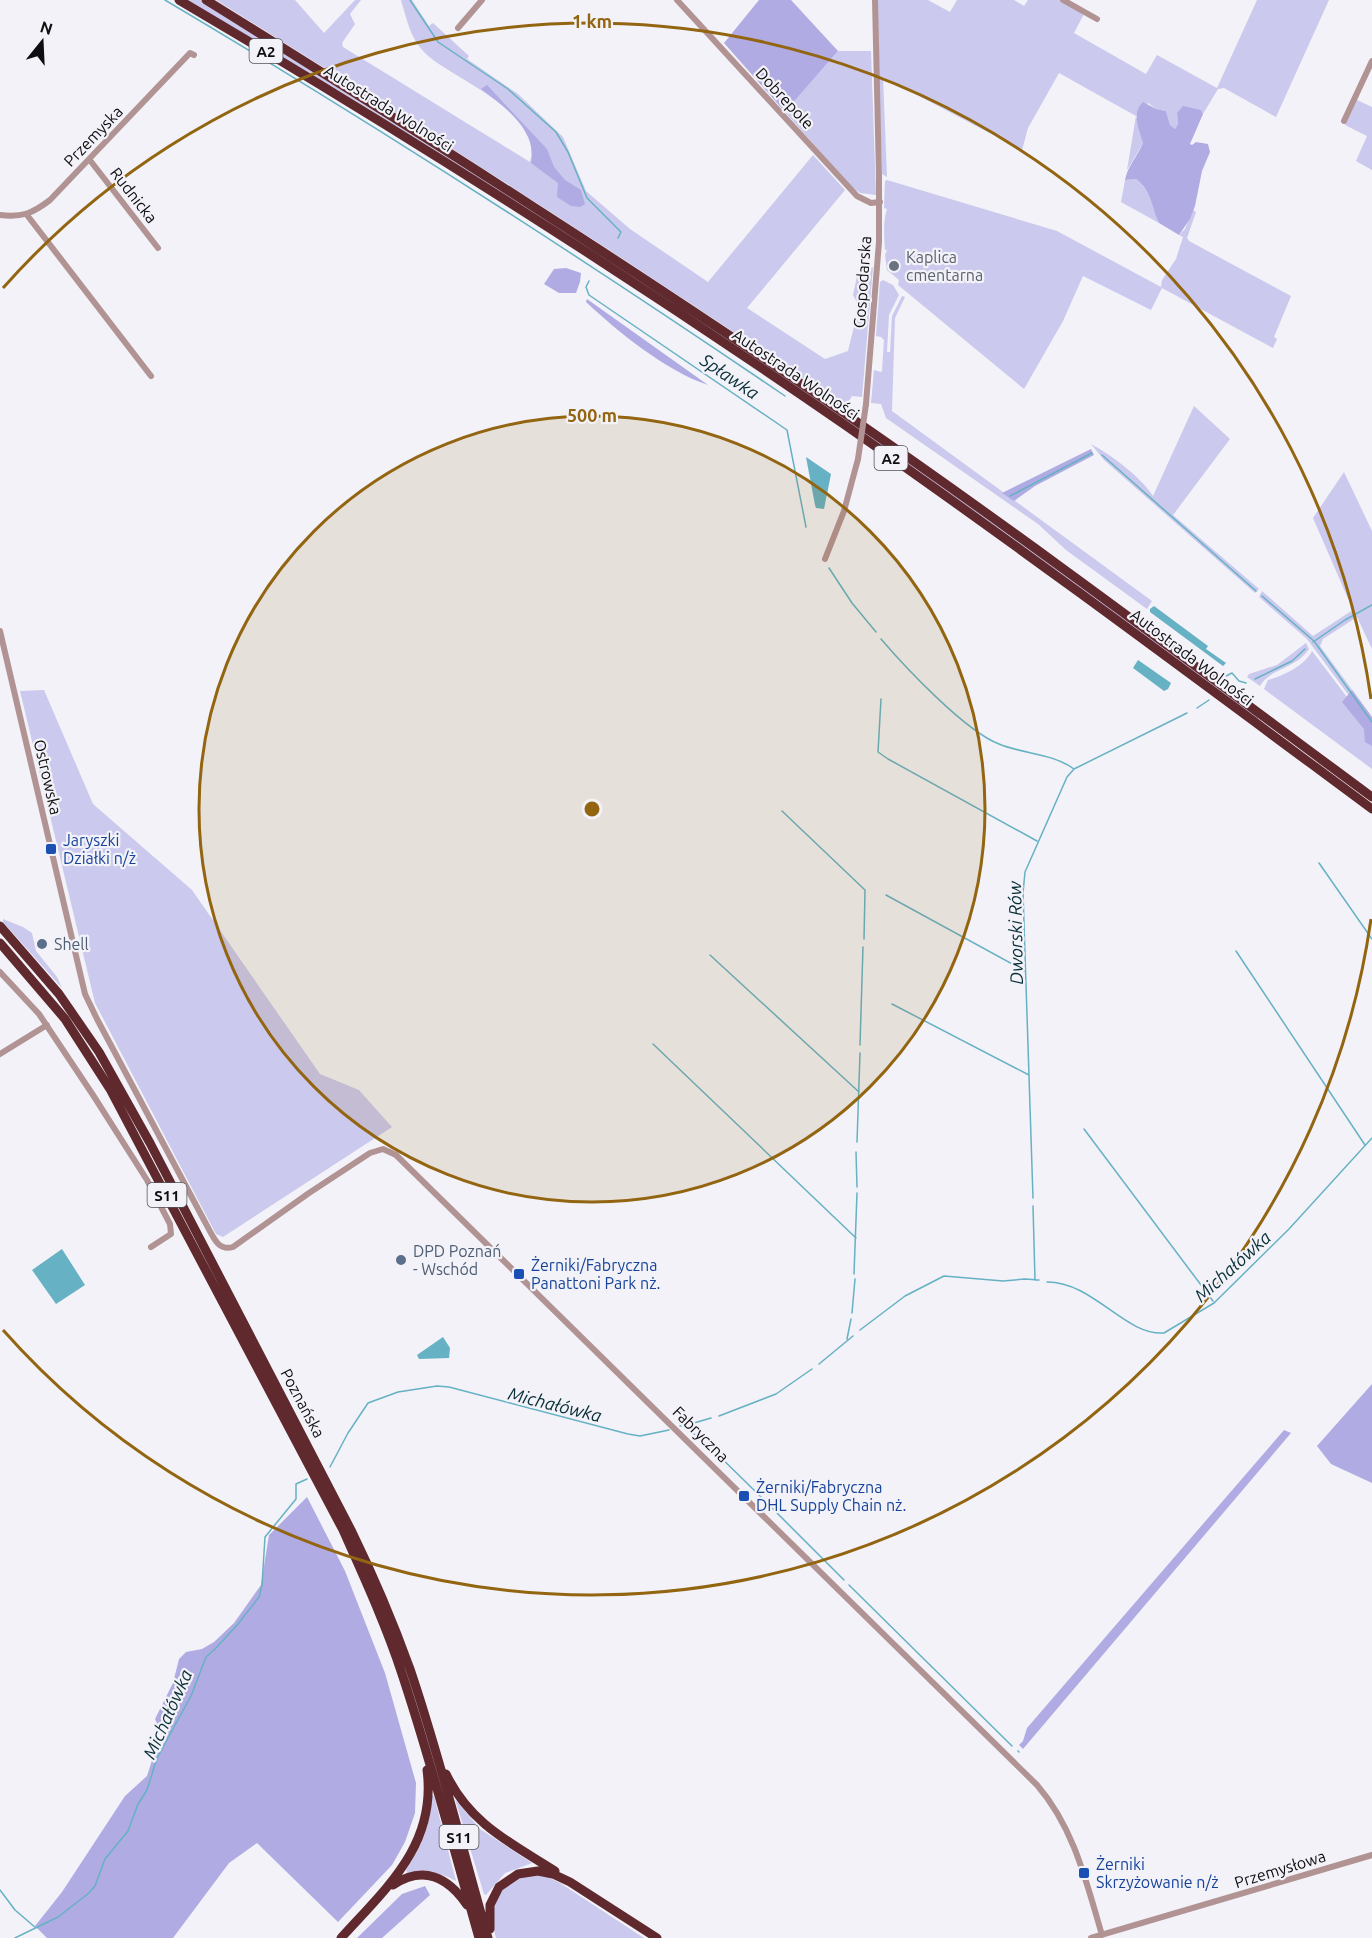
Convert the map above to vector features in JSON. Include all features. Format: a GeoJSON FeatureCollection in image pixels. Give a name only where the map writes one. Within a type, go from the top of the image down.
{"type":"FeatureCollection","features":[{"type":"Feature","properties":{"kind":"highway","name":"Autostrada Wolności"},"geometry":{"type":"LineString","coordinates":[[179,0],[389,125],[720,340],[845,425],[1026,554],[1372,809]]}},
{"type":"Feature","properties":{"kind":"highway","name":"Autostrada Wolności"},"geometry":{"type":"LineString","coordinates":[[206,0],[570,229],[825,400],[1040,552],[1372,797]]}},
{"type":"Feature","properties":{"kind":"highway","name":"Poznańska"},"geometry":{"type":"LineString","coordinates":[[0,926],[73,1013],[99,1052],[144,1133],[351,1530],[376,1582],[398,1640],[489,1938]]}},
{"type":"Feature","properties":{"kind":"highway","name":"Poznańska"},"geometry":{"type":"LineString","coordinates":[[0,943],[65,1019],[89,1054],[147,1156],[343,1530],[386,1631],[426,1736],[479,1938]]}},
{"type":"Feature","properties":{"kind":"highway"},"geometry":{"type":"LineString","coordinates":[[65,989],[73,1013]]}},
{"type":"Feature","properties":{"kind":"highway"},"geometry":{"type":"LineString","coordinates":[[426,1736],[451,1785],[468,1809],[494,1832],[657,1938]]}},
{"type":"Feature","properties":{"kind":"highway"},"geometry":{"type":"LineString","coordinates":[[341,1938],[385,1890],[413,1852],[425,1821],[428,1784],[426,1736]]}},
{"type":"Feature","properties":{"kind":"highway"},"geometry":{"type":"LineString","coordinates":[[489,1938],[491,1902],[498,1889],[506,1881],[521,1872],[538,1871],[554,1874],[570,1882]]}},
{"type":"Feature","properties":{"kind":"highway"},"geometry":{"type":"LineString","coordinates":[[385,1890],[413,1875],[438,1878],[458,1893],[474,1921]]}},
{"type":"Feature","properties":{"kind":"street"},"geometry":{"type":"LineString","coordinates":[[458,28],[482,0]]}},
{"type":"Feature","properties":{"kind":"street","name":"Dobrepole"},"geometry":{"type":"LineString","coordinates":[[677,0],[857,196],[871,203],[880,202]]}},
{"type":"Feature","properties":{"kind":"street","name":"Gospodarska"},"geometry":{"type":"LineString","coordinates":[[825,559],[844,511],[858,459],[866,405],[880,202],[875,0]]}},
{"type":"Feature","properties":{"kind":"street"},"geometry":{"type":"LineString","coordinates":[[1063,0],[1096,19]]}},
{"type":"Feature","properties":{"kind":"street","name":"Przemyska"},"geometry":{"type":"LineString","coordinates":[[27,215],[50,200],[189,53],[194,56]]}},
{"type":"Feature","properties":{"kind":"street"},"geometry":{"type":"LineString","coordinates":[[1344,121],[1372,61]]}},
{"type":"Feature","properties":{"kind":"street","name":"Rudnicka"},"geometry":{"type":"LineString","coordinates":[[89,159],[158,248]]}},
{"type":"Feature","properties":{"kind":"street"},"geometry":{"type":"LineString","coordinates":[[0,215],[16,217],[27,215],[151,376]]}},
{"type":"Feature","properties":{"kind":"street","name":"Ostrowska"},"geometry":{"type":"LineString","coordinates":[[0,631],[85,994],[205,1222]]}},
{"type":"Feature","properties":{"kind":"street"},"geometry":{"type":"LineString","coordinates":[[0,972],[47,1025],[147,1180],[170,1224],[171,1234],[151,1247]]}},
{"type":"Feature","properties":{"kind":"street"},"geometry":{"type":"LineString","coordinates":[[0,1054],[47,1025]]}},
{"type":"Feature","properties":{"kind":"street","name":"Fabryczna"},"geometry":{"type":"LineString","coordinates":[[205,1222],[219,1245],[223,1248],[230,1248],[370,1153],[383,1149],[401,1159],[1036,1785],[1058,1814],[1074,1843],[1102,1935]]}},
{"type":"Feature","properties":{"kind":"street","name":"Przemysłowa"},"geometry":{"type":"LineString","coordinates":[[1091,1938],[1372,1855]]}},
{"type":"Feature","properties":{"kind":"shaded area"},"geometry":{"type":"Polygon","coordinates":[[[186,0],[200,0],[630,273],[837,412],[1259,717],[1257,720],[1102,605],[531,211],[354,100],[186,0]]]}},
{"type":"Feature","properties":{"kind":"shaded area"},"geometry":{"type":"Polygon","coordinates":[[[216,0],[295,0],[324,33],[355,0],[361,0],[350,14],[355,24],[342,43],[343,47],[530,162],[531,144],[523,127],[510,112],[493,98],[438,63],[420,47],[410,28],[401,0],[412,0],[429,26],[433,23],[469,56],[467,59],[518,94],[563,137],[586,191],[630,229],[708,282],[813,155],[845,190],[747,308],[825,359],[848,351],[859,306],[853,295],[857,276],[873,267],[862,397],[852,396],[845,407],[532,200],[216,0]]]}},
{"type":"Feature","properties":{"kind":"shaded area"},"geometry":{"type":"Polygon","coordinates":[[[759,0],[791,0],[838,51],[785,112],[724,43],[759,0]]]}},
{"type":"Feature","properties":{"kind":"shaded area"},"geometry":{"type":"Polygon","coordinates":[[[876,0],[928,0],[950,12],[957,0],[1014,0],[1024,6],[1028,0],[1059,0],[1084,14],[1074,33],[1146,74],[1157,55],[1217,88],[1257,0],[1329,0],[1276,117],[1224,88],[1218,89],[1203,114],[1201,110],[1177,113],[1178,124],[1175,129],[1170,125],[1166,111],[1156,109],[1148,103],[1136,116],[1059,73],[1028,128],[1022,150],[883,77],[887,177],[882,174],[876,0]]]}},
{"type":"Feature","properties":{"kind":"shaded area"},"geometry":{"type":"Polygon","coordinates":[[[838,51],[871,51],[876,195],[860,193],[852,187],[785,112],[838,51]]]}},
{"type":"Feature","properties":{"kind":"shaded area"},"geometry":{"type":"Polygon","coordinates":[[[487,85],[547,149],[554,167],[565,180],[581,190],[585,204],[580,207],[571,206],[557,197],[558,183],[531,163],[532,151],[524,130],[509,111],[481,89],[487,85]]]}},
{"type":"Feature","properties":{"kind":"shaded area"},"geometry":{"type":"Polygon","coordinates":[[[1357,100],[1372,107],[1372,170],[1356,161],[1367,136],[1345,125],[1357,100]]]}},
{"type":"Feature","properties":{"kind":"shaded area"},"geometry":{"type":"Polygon","coordinates":[[[1143,102],[1166,111],[1170,125],[1175,129],[1178,124],[1177,113],[1183,106],[1201,110],[1203,114],[1190,144],[1196,142],[1208,144],[1210,152],[1202,171],[1195,206],[1190,219],[1179,235],[1159,223],[1148,194],[1141,184],[1136,179],[1125,180],[1143,143],[1138,127],[1137,111],[1143,102]]]}},
{"type":"Feature","properties":{"kind":"shaded area"},"geometry":{"type":"Polygon","coordinates":[[[1136,116],[1143,143],[1127,170],[1136,116]]]}},
{"type":"Feature","properties":{"kind":"shaded area"},"geometry":{"type":"Polygon","coordinates":[[[1136,179],[1149,194],[1159,223],[1121,202],[1125,180],[1136,179]]]}},
{"type":"Feature","properties":{"kind":"shaded area"},"geometry":{"type":"Polygon","coordinates":[[[885,181],[1057,231],[1161,287],[1162,280],[1176,259],[1183,237],[1179,235],[1185,229],[1193,210],[1196,212],[1187,238],[1189,241],[1291,296],[1274,337],[1277,339],[1273,348],[1162,288],[1151,310],[1083,276],[1063,321],[1024,389],[898,285],[899,280],[887,270],[884,229],[887,209],[884,208],[885,181]]]}},
{"type":"Feature","properties":{"kind":"shaded area"},"geometry":{"type":"Polygon","coordinates":[[[566,268],[581,273],[576,293],[559,293],[544,284],[554,269],[566,268]]]}},
{"type":"Feature","properties":{"kind":"shaded area"},"geometry":{"type":"Polygon","coordinates":[[[883,280],[893,285],[899,295],[889,315],[887,352],[890,352],[892,316],[902,296],[905,297],[895,318],[892,411],[1152,601],[1147,609],[1066,550],[1038,524],[886,418],[881,404],[871,403],[874,370],[882,371],[884,340],[876,336],[880,282],[883,280]]]}},
{"type":"Feature","properties":{"kind":"shaded area"},"geometry":{"type":"Polygon","coordinates":[[[587,299],[708,385],[692,379],[643,350],[599,314],[586,302],[587,299]]]}},
{"type":"Feature","properties":{"kind":"shaded area"},"geometry":{"type":"Polygon","coordinates":[[[1194,406],[1230,439],[1173,515],[1259,589],[1255,593],[1104,460],[1091,444],[1125,467],[1153,496],[1194,406]]]}},
{"type":"Feature","properties":{"kind":"shaded area"},"geometry":{"type":"Polygon","coordinates":[[[1091,449],[1094,455],[1035,486],[1014,501],[1002,493],[1091,449]]]}},
{"type":"Feature","properties":{"kind":"shaded area"},"geometry":{"type":"Polygon","coordinates":[[[806,457],[831,474],[824,509],[816,508],[806,457]]]}},
{"type":"Feature","properties":{"kind":"shaded area"},"geometry":{"type":"Polygon","coordinates":[[[1344,472],[1372,531],[1372,649],[1357,617],[1323,639],[1320,646],[1372,717],[1353,701],[1307,639],[1259,597],[1262,591],[1313,636],[1353,610],[1313,518],[1344,472]]]}},
{"type":"Feature","properties":{"kind":"shaded area"},"geometry":{"type":"Polygon","coordinates":[[[1154,606],[1208,646],[1206,649],[1226,663],[1223,666],[1150,612],[1154,606]]]}},
{"type":"Feature","properties":{"kind":"shaded area"},"geometry":{"type":"Polygon","coordinates":[[[1306,643],[1309,649],[1304,656],[1270,675],[1260,686],[1247,677],[1249,674],[1277,665],[1306,643]]]}},
{"type":"Feature","properties":{"kind":"shaded area"},"geometry":{"type":"Polygon","coordinates":[[[1312,651],[1372,730],[1372,769],[1264,689],[1268,680],[1299,666],[1312,651]]]}},
{"type":"Feature","properties":{"kind":"shaded area"},"geometry":{"type":"Polygon","coordinates":[[[1138,660],[1171,683],[1168,689],[1164,691],[1133,668],[1138,660]]]}},
{"type":"Feature","properties":{"kind":"shaded area"},"geometry":{"type":"Polygon","coordinates":[[[44,690],[93,804],[192,890],[320,1074],[359,1090],[392,1127],[223,1237],[216,1234],[95,1003],[20,691],[44,690]]]}},
{"type":"Feature","properties":{"kind":"shaded area"},"geometry":{"type":"Polygon","coordinates":[[[1352,690],[1372,717],[1372,746],[1365,742],[1364,729],[1342,702],[1352,690]]]}},
{"type":"Feature","properties":{"kind":"shaded area"},"geometry":{"type":"Polygon","coordinates":[[[3,919],[32,933],[36,951],[57,977],[62,988],[3,922],[3,919]]]}},
{"type":"Feature","properties":{"kind":"shaded area"},"geometry":{"type":"Polygon","coordinates":[[[62,1249],[85,1285],[56,1304],[32,1270],[62,1249]]]}},
{"type":"Feature","properties":{"kind":"shaded area"},"geometry":{"type":"Polygon","coordinates":[[[443,1337],[450,1348],[449,1358],[419,1359],[417,1355],[443,1337]]]}},
{"type":"Feature","properties":{"kind":"shaded area"},"geometry":{"type":"Polygon","coordinates":[[[1372,1384],[1372,1483],[1331,1464],[1317,1446],[1372,1384]]]}},
{"type":"Feature","properties":{"kind":"shaded area"},"geometry":{"type":"Polygon","coordinates":[[[1284,1430],[1291,1433],[1023,1749],[1019,1745],[1023,1741],[1027,1728],[1284,1430]]]}},
{"type":"Feature","properties":{"kind":"shaded area"},"geometry":{"type":"Polygon","coordinates":[[[307,1497],[345,1571],[385,1673],[416,1783],[415,1813],[405,1842],[392,1865],[338,1922],[257,1843],[229,1863],[173,1938],[47,1938],[35,1926],[62,1892],[125,1796],[147,1776],[155,1751],[165,1742],[155,1719],[173,1683],[179,1659],[186,1652],[202,1649],[214,1642],[234,1623],[261,1585],[269,1535],[307,1497]]]}},
{"type":"Feature","properties":{"kind":"shaded area"},"geometry":{"type":"Polygon","coordinates":[[[432,1795],[456,1881],[438,1874],[407,1873],[406,1870],[425,1834],[432,1795]]]}},
{"type":"Feature","properties":{"kind":"shaded area"},"geometry":{"type":"Polygon","coordinates":[[[455,1799],[480,1829],[532,1863],[505,1873],[486,1895],[484,1894],[455,1799]]]}},
{"type":"Feature","properties":{"kind":"shaded area"},"geometry":{"type":"Polygon","coordinates":[[[531,1874],[548,1877],[560,1883],[644,1938],[496,1938],[493,1916],[498,1897],[510,1883],[531,1874]]]}},
{"type":"Feature","properties":{"kind":"shaded area"},"geometry":{"type":"Polygon","coordinates":[[[425,1886],[430,1895],[382,1938],[357,1938],[402,1894],[425,1886]]]}},
{"type":"Feature","properties":{"kind":"waterway"},"geometry":{"type":"LineString","coordinates":[[165,0],[478,193],[785,396]]}},
{"type":"Feature","properties":{"kind":"waterway","name":"Spławka"},"geometry":{"type":"LineString","coordinates":[[410,0],[438,42],[508,89],[556,132],[568,152],[587,198],[621,232],[618,238]]}},
{"type":"Feature","properties":{"kind":"waterway","name":"Spławka"},"geometry":{"type":"LineString","coordinates":[[589,281],[586,287],[589,295],[787,430],[806,527]]}},
{"type":"Feature","properties":{"kind":"waterway"},"geometry":{"type":"LineString","coordinates":[[1010,496],[1092,453]]}},
{"type":"Feature","properties":{"kind":"waterway"},"geometry":{"type":"LineString","coordinates":[[1102,455],[1256,591]]}},
{"type":"Feature","properties":{"kind":"waterway","name":"Spławka"},"geometry":{"type":"LineString","coordinates":[[829,568],[852,603],[876,632]]}},
{"type":"Feature","properties":{"kind":"waterway"},"geometry":{"type":"LineString","coordinates":[[1262,596],[1314,641],[1372,722]]}},
{"type":"Feature","properties":{"kind":"waterway","name":"Dworski Rów"},"geometry":{"type":"LineString","coordinates":[[1313,642],[1372,605]]}},
{"type":"Feature","properties":{"kind":"waterway","name":"Spławka"},"geometry":{"type":"LineString","coordinates":[[881,639],[936,697],[985,737],[1008,747],[1056,760],[1074,769]]}},
{"type":"Feature","properties":{"kind":"waterway","name":"Dworski Rów"},"geometry":{"type":"LineString","coordinates":[[1255,679],[1292,661],[1305,649]]}},
{"type":"Feature","properties":{"kind":"waterway","name":"Dworski Rów"},"geometry":{"type":"LineString","coordinates":[[1226,676],[1232,673],[1239,681],[1246,683]]}},
{"type":"Feature","properties":{"kind":"waterway"},"geometry":{"type":"LineString","coordinates":[[881,699],[878,752],[1037,841]]}},
{"type":"Feature","properties":{"kind":"waterway","name":"Dworski Rów"},"geometry":{"type":"LineString","coordinates":[[1197,708],[1209,700]]}},
{"type":"Feature","properties":{"kind":"waterway","name":"Dworski Rów"},"geometry":{"type":"LineString","coordinates":[[1033,1198],[1023,893],[1025,872],[1067,777],[1074,769],[1187,713]]}},
{"type":"Feature","properties":{"kind":"waterway"},"geometry":{"type":"LineString","coordinates":[[782,811],[865,890],[864,939]]}},
{"type":"Feature","properties":{"kind":"waterway"},"geometry":{"type":"LineString","coordinates":[[1319,863],[1372,939]]}},
{"type":"Feature","properties":{"kind":"waterway"},"geometry":{"type":"LineString","coordinates":[[886,895],[1025,971]]}},
{"type":"Feature","properties":{"kind":"waterway"},"geometry":{"type":"LineString","coordinates":[[860,1045],[863,947]]}},
{"type":"Feature","properties":{"kind":"waterway"},"geometry":{"type":"LineString","coordinates":[[1236,951],[1365,1145]]}},
{"type":"Feature","properties":{"kind":"waterway"},"geometry":{"type":"LineString","coordinates":[[710,955],[859,1092]]}},
{"type":"Feature","properties":{"kind":"waterway"},"geometry":{"type":"LineString","coordinates":[[892,1004],[1029,1075]]}},
{"type":"Feature","properties":{"kind":"waterway"},"geometry":{"type":"LineString","coordinates":[[653,1044],[856,1238]]}},
{"type":"Feature","properties":{"kind":"waterway"},"geometry":{"type":"LineString","coordinates":[[857,1142],[860,1053]]}},
{"type":"Feature","properties":{"kind":"waterway"},"geometry":{"type":"LineString","coordinates":[[1084,1129],[1213,1301]]}},
{"type":"Feature","properties":{"kind":"waterway","name":"Michałówka"},"geometry":{"type":"LineString","coordinates":[[1047,1282],[1064,1284],[1080,1290],[1136,1326],[1150,1332],[1164,1333],[1214,1303],[1289,1229],[1372,1138]]}},
{"type":"Feature","properties":{"kind":"waterway"},"geometry":{"type":"LineString","coordinates":[[856,1152],[857,1187]]}},
{"type":"Feature","properties":{"kind":"waterway"},"geometry":{"type":"LineString","coordinates":[[854,1274],[857,1193]]}},
{"type":"Feature","properties":{"kind":"waterway","name":"Dworski Rów"},"geometry":{"type":"LineString","coordinates":[[1033,1206],[1035,1280]]}},
{"type":"Feature","properties":{"kind":"waterway","name":"Michałówka"},"geometry":{"type":"LineString","coordinates":[[860,1330],[905,1296],[944,1276],[1003,1281],[1039,1280]]}},
{"type":"Feature","properties":{"kind":"waterway"},"geometry":{"type":"LineString","coordinates":[[852,1313],[855,1279]]}},
{"type":"Feature","properties":{"kind":"waterway"},"geometry":{"type":"LineString","coordinates":[[847,1339],[851,1319]]}},
{"type":"Feature","properties":{"kind":"waterway","name":"Michałówka"},"geometry":{"type":"LineString","coordinates":[[819,1364],[853,1336]]}},
{"type":"Feature","properties":{"kind":"waterway","name":"Michałówka"},"geometry":{"type":"LineString","coordinates":[[719,1416],[776,1394],[812,1369]]}},
{"type":"Feature","properties":{"kind":"waterway","name":"Michałówka"},"geometry":{"type":"LineString","coordinates":[[330,1467],[348,1433],[368,1403],[398,1392],[437,1386],[449,1387],[628,1434],[640,1436],[669,1430]]}},
{"type":"Feature","properties":{"kind":"waterway","name":"Michałówka"},"geometry":{"type":"LineString","coordinates":[[694,1423],[711,1418]]}},
{"type":"Feature","properties":{"kind":"waterway","name":"Michałówka"},"geometry":{"type":"LineString","coordinates":[[680,1426],[686,1425]]}},
{"type":"Feature","properties":{"kind":"waterway"},"geometry":{"type":"LineString","coordinates":[[684,1426],[710,1447],[844,1580]]}},
{"type":"Feature","properties":{"kind":"waterway","name":"Michałówka"},"geometry":{"type":"LineString","coordinates":[[15,1938],[58,1917],[95,1886],[105,1859],[128,1831],[138,1804],[147,1790],[157,1758],[191,1696],[206,1657],[238,1624],[259,1597],[265,1537],[296,1499],[296,1484],[307,1479]]}},
{"type":"Feature","properties":{"kind":"waterway"},"geometry":{"type":"LineString","coordinates":[[849,1585],[1012,1746]]}},
{"type":"Feature","properties":{"kind":"waterway"},"geometry":{"type":"LineString","coordinates":[[0,1890],[15,1910],[36,1928]]}},
{"type":"Feature","properties":{"kind":"place","name":"Kaplica cmentarna"},"geometry":{"type":"Point","coordinates":[894,266]}},
{"type":"Feature","properties":{"kind":"place","name":"Jaryszki Działki n/ż"},"geometry":{"type":"Point","coordinates":[51,849]}},
{"type":"Feature","properties":{"kind":"place","name":"Shell"},"geometry":{"type":"Point","coordinates":[42,944]}},
{"type":"Feature","properties":{"kind":"place","name":"DPD Poznań - Wschód"},"geometry":{"type":"Point","coordinates":[401,1260]}},
{"type":"Feature","properties":{"kind":"place","name":"Żerniki/Fabryczna Panattoni Park nż."},"geometry":{"type":"Point","coordinates":[519,1274]}},
{"type":"Feature","properties":{"kind":"place","name":"Żerniki/Fabryczna DHL Supply Chain nż."},"geometry":{"type":"Point","coordinates":[744,1496]}},
{"type":"Feature","properties":{"kind":"place","name":"Żerniki Skrzyżowanie n/ż"},"geometry":{"type":"Point","coordinates":[1084,1873]}}]}
